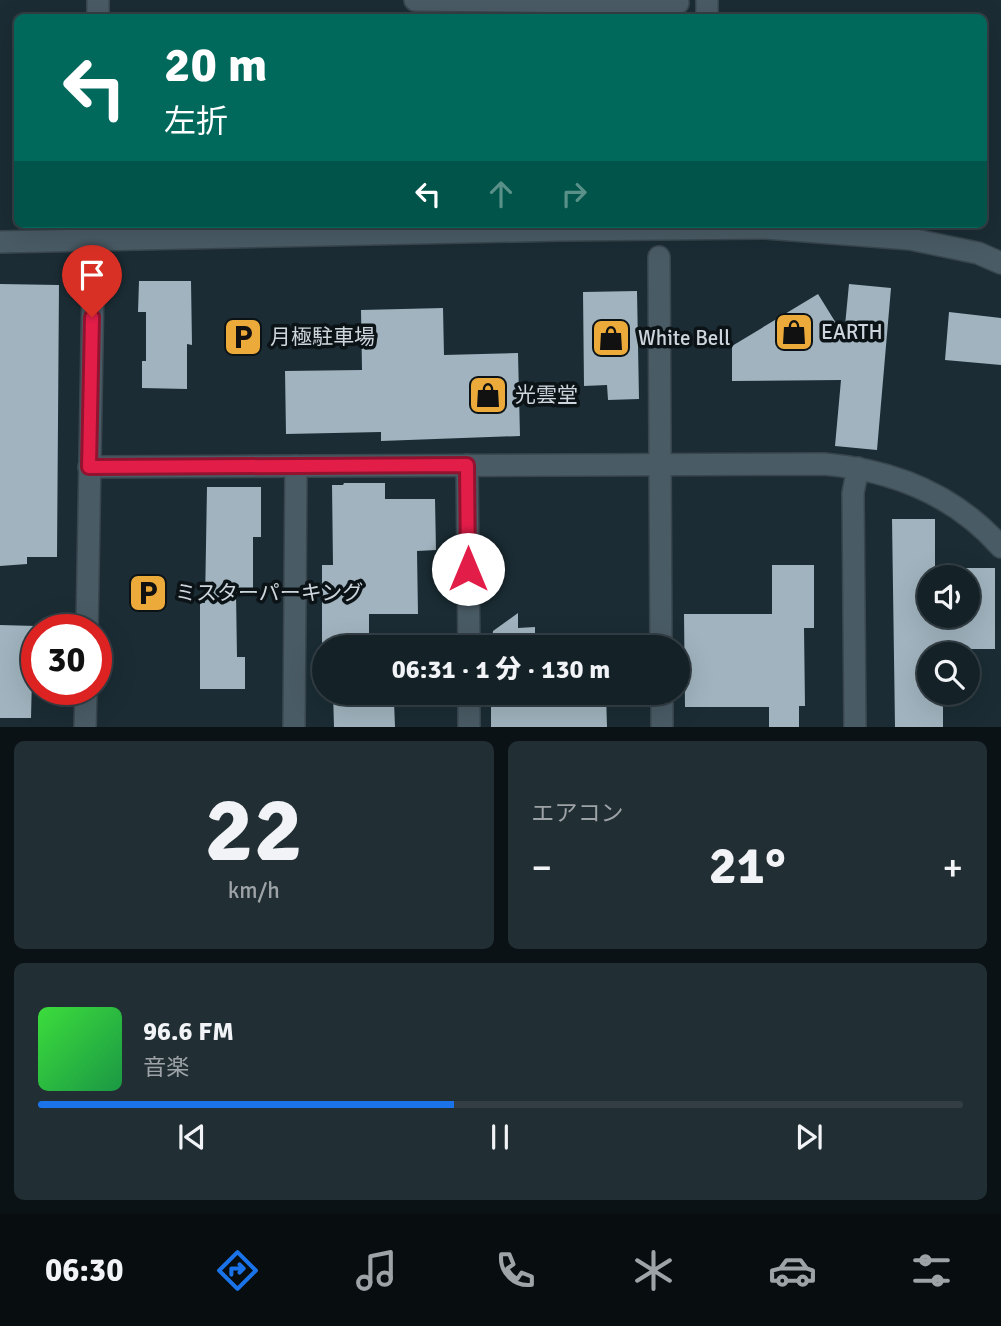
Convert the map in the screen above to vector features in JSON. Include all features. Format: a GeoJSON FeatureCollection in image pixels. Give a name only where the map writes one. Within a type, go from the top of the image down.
{"type":"FeatureCollection","features":[{"type":"Feature","properties":{"kind":"street"},"geometry":{"type":"LineString","coordinates":[[415,0],[678,3]]}},
{"type":"Feature","properties":{"kind":"street"},"geometry":{"type":"LineString","coordinates":[[0,242],[93,231],[463,228]]}},
{"type":"Feature","properties":{"kind":"street"},"geometry":{"type":"LineString","coordinates":[[754,228],[910,239],[978,253],[1001,263]]}},
{"type":"Feature","properties":{"kind":"street"},"geometry":{"type":"LineString","coordinates":[[87,614],[93,231]]}},
{"type":"Feature","properties":{"kind":"street"},"geometry":{"type":"LineString","coordinates":[[659,257],[661,635]]}},
{"type":"Feature","properties":{"kind":"street"},"geometry":{"type":"LineString","coordinates":[[89,467],[798,463],[858,468],[906,481],[932,492],[971,518],[1001,547]]}},
{"type":"Feature","properties":{"kind":"street"},"geometry":{"type":"LineString","coordinates":[[467,465],[469,635]]}},
{"type":"Feature","properties":{"kind":"street"},"geometry":{"type":"LineString","coordinates":[[294,727],[296,466]]}},
{"type":"Feature","properties":{"kind":"street"},"geometry":{"type":"LineString","coordinates":[[855,727],[853,493],[858,468]]}},
{"type":"Feature","properties":{"kind":"street"},"geometry":{"type":"LineString","coordinates":[[85,727],[86,705]]}},
{"type":"Feature","properties":{"kind":"street"},"geometry":{"type":"LineString","coordinates":[[469,705],[469,727]]}},
{"type":"Feature","properties":{"kind":"street"},"geometry":{"type":"LineString","coordinates":[[662,705],[662,727]]}},
{"type":"Feature","properties":{"kind":"building"},"geometry":{"type":"Polygon","coordinates":[[[139,281],[191,281],[192,345],[187,344],[187,389],[142,388],[142,361],[146,361],[146,312],[138,312],[139,281]]]}},
{"type":"Feature","properties":{"kind":"building"},"geometry":{"type":"Polygon","coordinates":[[[0,284],[59,285],[57,557],[27,557],[27,564],[0,566],[0,284]]]}},
{"type":"Feature","properties":{"kind":"building"},"geometry":{"type":"Polygon","coordinates":[[[849,284],[891,288],[877,450],[835,446],[841,380],[732,381],[732,346],[818,294],[844,336],[849,284]]]}},
{"type":"Feature","properties":{"kind":"building"},"geometry":{"type":"Polygon","coordinates":[[[637,291],[639,399],[608,400],[607,385],[584,386],[583,292],[637,291]]]}},
{"type":"Feature","properties":{"kind":"building"},"geometry":{"type":"Polygon","coordinates":[[[443,308],[444,355],[518,353],[520,436],[381,441],[381,432],[286,434],[285,371],[362,370],[361,310],[443,308]]]}},
{"type":"Feature","properties":{"kind":"building"},"geometry":{"type":"Polygon","coordinates":[[[949,312],[1001,318],[1001,365],[945,360],[949,312]]]}},
{"type":"Feature","properties":{"kind":"building"},"geometry":{"type":"Polygon","coordinates":[[[385,483],[385,499],[435,499],[436,550],[417,551],[418,614],[369,614],[369,635],[322,635],[322,565],[333,565],[332,485],[385,483]]]}},
{"type":"Feature","properties":{"kind":"building"},"geometry":{"type":"Polygon","coordinates":[[[207,487],[261,487],[261,537],[253,537],[253,593],[236,593],[237,657],[245,657],[245,689],[200,689],[200,603],[205,603],[207,487]]]}},
{"type":"Feature","properties":{"kind":"building"},"geometry":{"type":"Polygon","coordinates":[[[892,519],[935,519],[935,565],[917,565],[917,628],[980,628],[980,568],[995,568],[995,649],[980,649],[980,642],[917,642],[917,705],[943,705],[943,727],[895,727],[892,519]]]}},
{"type":"Feature","properties":{"kind":"building"},"geometry":{"type":"Polygon","coordinates":[[[772,565],[814,565],[814,628],[804,628],[805,706],[799,706],[799,727],[769,727],[769,707],[685,707],[690,705],[690,635],[684,635],[684,614],[772,614],[772,565]]]}},
{"type":"Feature","properties":{"kind":"building"},"geometry":{"type":"Polygon","coordinates":[[[518,613],[518,628],[535,627],[535,635],[493,635],[493,631],[518,613]]]}},
{"type":"Feature","properties":{"kind":"building"},"geometry":{"type":"Polygon","coordinates":[[[0,625],[21,626],[21,705],[31,705],[31,718],[0,718],[0,625]]]}},
{"type":"Feature","properties":{"kind":"building"},"geometry":{"type":"Polygon","coordinates":[[[333,705],[394,705],[395,727],[334,727],[333,705]]]}},
{"type":"Feature","properties":{"kind":"building"},"geometry":{"type":"Polygon","coordinates":[[[491,705],[606,705],[607,727],[491,727],[491,705]]]}},
{"type":"Feature","properties":{"kind":"place","name":"EARTH"},"geometry":{"type":"Point","coordinates":[794,332]}},
{"type":"Feature","properties":{"kind":"place","name":"月極駐車場"},"geometry":{"type":"Point","coordinates":[243,337]}},
{"type":"Feature","properties":{"kind":"place","name":"White Bell"},"geometry":{"type":"Point","coordinates":[611,338]}},
{"type":"Feature","properties":{"kind":"place","name":"光雲堂"},"geometry":{"type":"Point","coordinates":[488,395]}},
{"type":"Feature","properties":{"kind":"place","name":"ミスターパーキング"},"geometry":{"type":"Point","coordinates":[148,593]}},
{"type":"Feature","properties":{"kind":"route"},"geometry":{"type":"LineString","coordinates":[[92,317],[89,467],[467,465],[468,569]]}}]}
